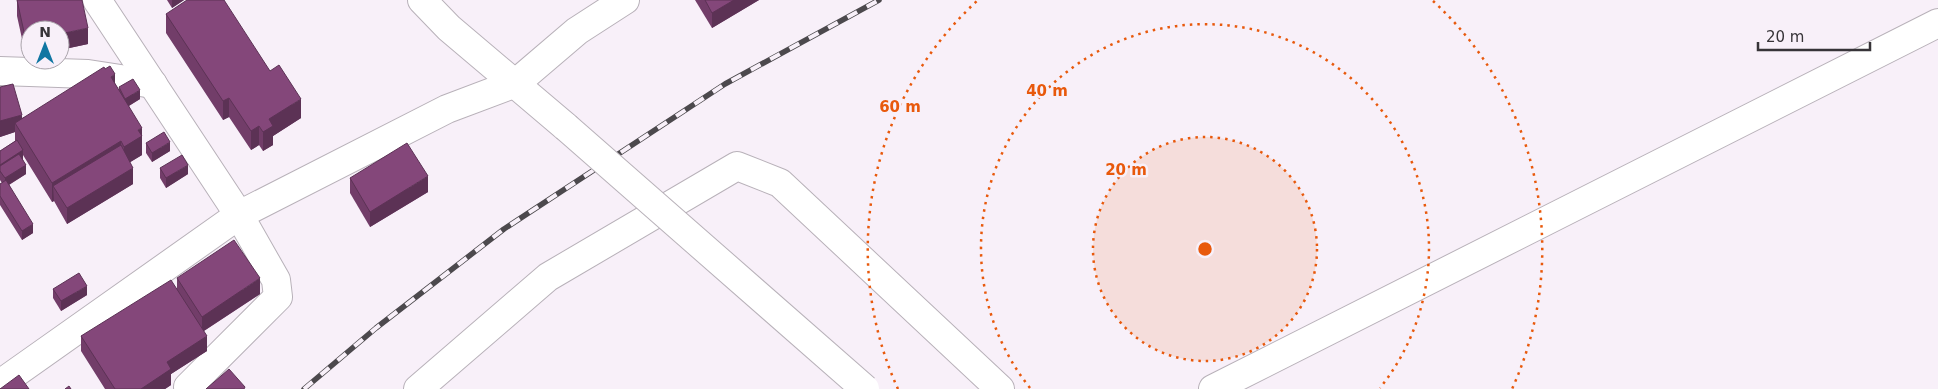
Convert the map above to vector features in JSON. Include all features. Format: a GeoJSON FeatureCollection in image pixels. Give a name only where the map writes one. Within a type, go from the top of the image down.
{"type":"FeatureCollection","features":[{"type":"Feature","properties":{"kind":"street"},"geometry":{"type":"LineString","coordinates":[[98,0],[239,215],[276,280],[278,297],[188,387]]}},
{"type":"Feature","properties":{"kind":"street"},"geometry":{"type":"LineString","coordinates":[[422,0],[449,28],[516,83],[865,389]]}},
{"type":"Feature","properties":{"kind":"street"},"geometry":{"type":"LineString","coordinates":[[0,384],[239,215],[447,109],[516,83],[577,31],[626,0]]}},
{"type":"Feature","properties":{"kind":"street"},"geometry":{"type":"LineString","coordinates":[[1213,389],[1938,23]]}},
{"type":"Feature","properties":{"kind":"street"},"geometry":{"type":"LineString","coordinates":[[0,71],[88,74],[153,84]]}},
{"type":"Feature","properties":{"kind":"street"},"geometry":{"type":"LineString","coordinates":[[418,389],[548,277],[737,166],[780,183],[1000,389]]}},
{"type":"Feature","properties":{"kind":"building"},"geometry":{"type":"Polygon","coordinates":[[[17,0],[82,0],[88,28],[70,32],[70,20],[21,20],[17,0]]]}},
{"type":"Feature","properties":{"kind":"building"},"geometry":{"type":"Polygon","coordinates":[[[187,0],[224,0],[270,71],[279,65],[301,99],[269,119],[273,126],[263,132],[259,126],[251,131],[229,98],[223,101],[166,14],[187,0]]]}},
{"type":"Feature","properties":{"kind":"building"},"geometry":{"type":"Polygon","coordinates":[[[705,0],[734,0],[712,13],[705,0]]]}},
{"type":"Feature","properties":{"kind":"building"},"geometry":{"type":"Polygon","coordinates":[[[110,66],[115,74],[111,77],[142,128],[138,130],[142,136],[124,147],[121,141],[52,183],[15,123],[104,67],[105,69],[110,66]]]}},
{"type":"Feature","properties":{"kind":"building"},"geometry":{"type":"Polygon","coordinates":[[[133,79],[140,90],[125,99],[119,87],[133,79]]]}},
{"type":"Feature","properties":{"kind":"building"},"geometry":{"type":"Polygon","coordinates":[[[13,84],[22,115],[0,121],[0,87],[13,84]]]}},
{"type":"Feature","properties":{"kind":"building"},"geometry":{"type":"Polygon","coordinates":[[[164,132],[170,142],[152,153],[146,143],[164,132]]]}},
{"type":"Feature","properties":{"kind":"building"},"geometry":{"type":"Polygon","coordinates":[[[17,140],[23,150],[0,165],[0,151],[17,140]]]}},
{"type":"Feature","properties":{"kind":"building"},"geometry":{"type":"Polygon","coordinates":[[[407,143],[428,176],[370,212],[350,178],[407,143]]]}},
{"type":"Feature","properties":{"kind":"building"},"geometry":{"type":"Polygon","coordinates":[[[121,145],[133,168],[67,208],[53,186],[121,145]]]}},
{"type":"Feature","properties":{"kind":"building"},"geometry":{"type":"Polygon","coordinates":[[[19,154],[26,165],[5,178],[0,171],[0,166],[19,154]]]}},
{"type":"Feature","properties":{"kind":"building"},"geometry":{"type":"Polygon","coordinates":[[[182,155],[188,165],[166,178],[160,168],[182,155]]]}},
{"type":"Feature","properties":{"kind":"building"},"geometry":{"type":"Polygon","coordinates":[[[6,180],[33,224],[22,231],[0,196],[0,184],[6,180]]]}},
{"type":"Feature","properties":{"kind":"building"},"geometry":{"type":"Polygon","coordinates":[[[234,240],[260,278],[202,317],[177,278],[234,240]]]}},
{"type":"Feature","properties":{"kind":"building"},"geometry":{"type":"Polygon","coordinates":[[[79,273],[87,286],[61,301],[53,289],[79,273]]]}},
{"type":"Feature","properties":{"kind":"building"},"geometry":{"type":"Polygon","coordinates":[[[171,280],[207,336],[167,362],[171,369],[141,389],[115,389],[81,336],[171,280]]]}},
{"type":"Feature","properties":{"kind":"building"},"geometry":{"type":"Polygon","coordinates":[[[229,369],[245,387],[244,389],[206,389],[229,369]]]}},
{"type":"Feature","properties":{"kind":"building"},"geometry":{"type":"Polygon","coordinates":[[[19,375],[29,389],[0,389],[19,375]]]}},
{"type":"Feature","properties":{"kind":"railway"},"geometry":{"type":"LineString","coordinates":[[304,389],[376,328],[504,229],[725,84],[879,0]]}}]}
